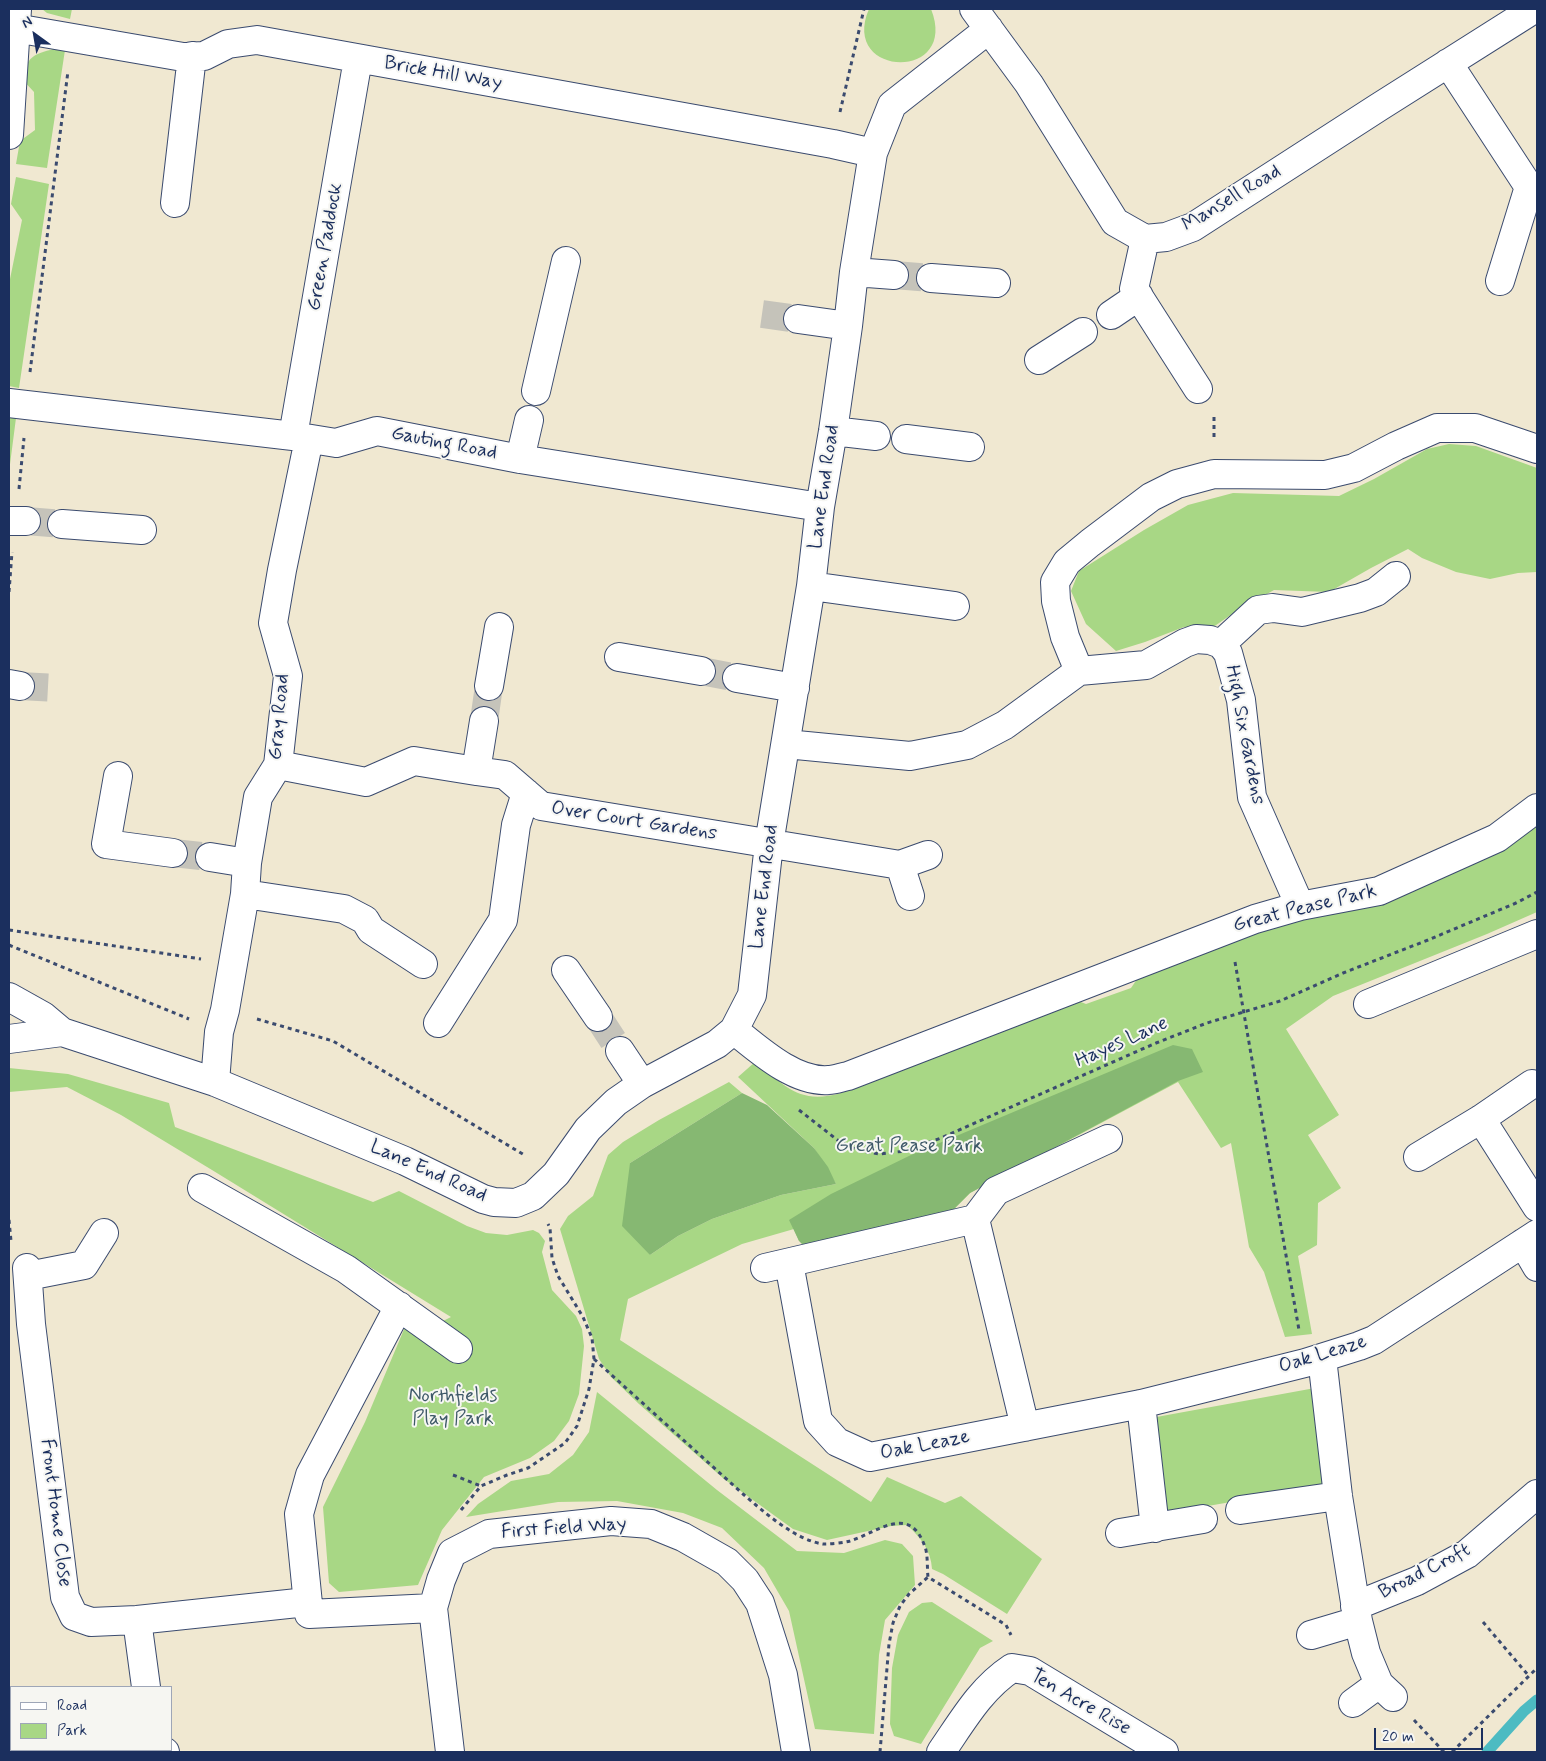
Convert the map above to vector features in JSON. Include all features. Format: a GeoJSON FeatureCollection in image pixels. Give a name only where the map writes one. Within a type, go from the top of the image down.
{"type":"FeatureCollection","features":[{"type":"Feature","properties":{"kind":"street","name":"Mansell Road"},"geometry":{"type":"LineString","coordinates":[[1145,239],[1166,237],[1193,227],[1534,9]]}},
{"type":"Feature","properties":{"kind":"street","name":"Brick Hill Way"},"geometry":{"type":"LineString","coordinates":[[16,18],[72,38],[183,57],[204,56],[228,44],[257,40],[833,144],[873,153]]}},
{"type":"Feature","properties":{"kind":"street"},"geometry":{"type":"LineString","coordinates":[[9,134],[16,18]]}},
{"type":"Feature","properties":{"kind":"street"},"geometry":{"type":"LineString","coordinates":[[982,19],[1029,84],[1115,222],[1145,239],[1134,289],[1198,388]]}},
{"type":"Feature","properties":{"kind":"street","name":"Lane End Road"},"geometry":{"type":"LineString","coordinates":[[9,997],[43,1016],[62,1032],[215,1082],[406,1161],[483,1199],[494,1202],[516,1203],[533,1196],[556,1174],[588,1129],[616,1102],[642,1084],[717,1044],[734,1030],[752,996],[769,844],[811,586],[820,508],[873,153],[892,106],[982,19]]}},
{"type":"Feature","properties":{"kind":"street"},"geometry":{"type":"LineString","coordinates":[[174,203],[192,56]]}},
{"type":"Feature","properties":{"kind":"street","name":"Green Paddock"},"geometry":{"type":"LineString","coordinates":[[301,437],[358,59]]}},
{"type":"Feature","properties":{"kind":"street"},"geometry":{"type":"LineString","coordinates":[[1448,63],[1529,187],[1500,281]]}},
{"type":"Feature","properties":{"kind":"street"},"geometry":{"type":"LineString","coordinates":[[536,391],[566,261]]}},
{"type":"Feature","properties":{"kind":"street"},"geometry":{"type":"LineString","coordinates":[[854,272],[894,275]]}},
{"type":"Feature","properties":{"kind":"street"},"geometry":{"type":"LineString","coordinates":[[931,278],[996,283]]}},
{"type":"Feature","properties":{"kind":"street"},"geometry":{"type":"LineString","coordinates":[[1111,314],[1139,296]]}},
{"type":"Feature","properties":{"kind":"street"},"geometry":{"type":"LineString","coordinates":[[798,319],[848,326]]}},
{"type":"Feature","properties":{"kind":"street"},"geometry":{"type":"LineString","coordinates":[[1039,360],[1083,332]]}},
{"type":"Feature","properties":{"kind":"street","name":"Gauting Road"},"geometry":{"type":"LineString","coordinates":[[19,404],[301,437],[336,443],[377,431],[520,459],[820,508]]}},
{"type":"Feature","properties":{"kind":"street"},"geometry":{"type":"LineString","coordinates":[[520,459],[529,420]]}},
{"type":"Feature","properties":{"kind":"street"},"geometry":{"type":"LineString","coordinates":[[786,744],[910,756],[966,745],[1005,725],[1079,671],[1065,637],[1056,601],[1055,582],[1066,562],[1151,497],[1177,484],[1214,474],[1326,475],[1354,468],[1396,446],[1437,428],[1475,428],[1537,449]]}},
{"type":"Feature","properties":{"kind":"street"},"geometry":{"type":"LineString","coordinates":[[833,431],[876,436]]}},
{"type":"Feature","properties":{"kind":"street","name":"Gray Road"},"geometry":{"type":"LineString","coordinates":[[215,1082],[222,1021],[245,894],[247,863],[258,797],[278,765],[288,676],[273,623],[301,437]]}},
{"type":"Feature","properties":{"kind":"street"},"geometry":{"type":"LineString","coordinates":[[906,439],[970,446]]}},
{"type":"Feature","properties":{"kind":"street"},"geometry":{"type":"LineString","coordinates":[[62,524],[142,530]]}},
{"type":"Feature","properties":{"kind":"street"},"geometry":{"type":"LineString","coordinates":[[1221,644],[1258,610],[1273,608],[1302,612],[1360,598],[1376,592],[1396,576]]}},
{"type":"Feature","properties":{"kind":"street"},"geometry":{"type":"LineString","coordinates":[[811,586],[955,606]]}},
{"type":"Feature","properties":{"kind":"street"},"geometry":{"type":"LineString","coordinates":[[488,686],[499,627]]}},
{"type":"Feature","properties":{"kind":"street","name":"High Six Gardens"},"geometry":{"type":"LineString","coordinates":[[1079,671],[1146,664],[1196,639],[1210,640],[1221,644],[1228,654],[1241,700],[1252,797],[1300,906]]}},
{"type":"Feature","properties":{"kind":"street"},"geometry":{"type":"LineString","coordinates":[[618,657],[701,671]]}},
{"type":"Feature","properties":{"kind":"street"},"geometry":{"type":"LineString","coordinates":[[737,678],[795,688]]}},
{"type":"Feature","properties":{"kind":"street"},"geometry":{"type":"LineString","coordinates":[[476,771],[484,721]]}},
{"type":"Feature","properties":{"kind":"street","name":"Over Court Gardens"},"geometry":{"type":"LineString","coordinates":[[278,765],[366,782],[414,761],[505,775],[541,806],[900,865]]}},
{"type":"Feature","properties":{"kind":"street"},"geometry":{"type":"LineString","coordinates":[[118,776],[106,844],[174,853]]}},
{"type":"Feature","properties":{"kind":"street"},"geometry":{"type":"LineString","coordinates":[[438,1023],[503,920],[516,825],[526,793]]}},
{"type":"Feature","properties":{"kind":"street","name":"Great Pease Park"},"geometry":{"type":"LineString","coordinates":[[734,1030],[779,1065],[796,1073],[828,1080],[848,1076],[1229,928],[1300,906],[1379,891],[1496,838],[1537,808]]}},
{"type":"Feature","properties":{"kind":"street"},"geometry":{"type":"LineString","coordinates":[[910,896],[900,865],[928,855]]}},
{"type":"Feature","properties":{"kind":"street"},"geometry":{"type":"LineString","coordinates":[[210,858],[247,863]]}},
{"type":"Feature","properties":{"kind":"street"},"geometry":{"type":"LineString","coordinates":[[245,894],[344,909],[365,920],[371,930],[423,964]]}},
{"type":"Feature","properties":{"kind":"street"},"geometry":{"type":"LineString","coordinates":[[1368,1004],[1537,934]]}},
{"type":"Feature","properties":{"kind":"street"},"geometry":{"type":"LineString","coordinates":[[566,970],[598,1017]]}},
{"type":"Feature","properties":{"kind":"street","name":"Lane End Road"},"geometry":{"type":"LineString","coordinates":[[9,1039],[62,1032]]}},
{"type":"Feature","properties":{"kind":"street"},"geometry":{"type":"LineString","coordinates":[[620,1051],[642,1084]]}},
{"type":"Feature","properties":{"kind":"street"},"geometry":{"type":"LineString","coordinates":[[1418,1157],[1481,1119],[1532,1084]]}},
{"type":"Feature","properties":{"kind":"street"},"geometry":{"type":"LineString","coordinates":[[1481,1119],[1537,1207]]}},
{"type":"Feature","properties":{"kind":"street"},"geometry":{"type":"LineString","coordinates":[[1026,1426],[975,1219],[996,1191],[1108,1140]]}},
{"type":"Feature","properties":{"kind":"street"},"geometry":{"type":"LineString","coordinates":[[202,1188],[346,1269],[458,1349]]}},
{"type":"Feature","properties":{"kind":"street","name":"Oak Leaze"},"geometry":{"type":"LineString","coordinates":[[975,1219],[777,1265],[818,1421],[837,1442],[870,1457],[1141,1404],[1313,1360],[1374,1340],[1530,1239]]}},
{"type":"Feature","properties":{"kind":"street","name":"Front Home Close"},"geometry":{"type":"LineString","coordinates":[[104,1233],[84,1265],[28,1272],[31,1324],[65,1597],[74,1616],[91,1622],[308,1608],[433,1608]]}},
{"type":"Feature","properties":{"kind":"street"},"geometry":{"type":"LineString","coordinates":[[1530,1239],[1537,1267]]}},
{"type":"Feature","properties":{"kind":"street"},"geometry":{"type":"LineString","coordinates":[[308,1608],[299,1514],[310,1475],[399,1306]]}},
{"type":"Feature","properties":{"kind":"street"},"geometry":{"type":"LineString","coordinates":[[1313,1360],[1357,1614],[1366,1653],[1386,1690],[1353,1703]]}},
{"type":"Feature","properties":{"kind":"street"},"geometry":{"type":"LineString","coordinates":[[1141,1404],[1155,1528]]}},
{"type":"Feature","properties":{"kind":"street","name":"Broad Croft"},"geometry":{"type":"LineString","coordinates":[[1311,1634],[1357,1614],[1467,1554],[1537,1494]]}},
{"type":"Feature","properties":{"kind":"street"},"geometry":{"type":"LineString","coordinates":[[1240,1510],[1338,1496]]}},
{"type":"Feature","properties":{"kind":"street"},"geometry":{"type":"LineString","coordinates":[[1120,1533],[1203,1519]]}},
{"type":"Feature","properties":{"kind":"street","name":"First Field Way"},"geometry":{"type":"LineString","coordinates":[[450,1752],[433,1608],[441,1580],[452,1553],[489,1534],[612,1521],[651,1524],[683,1537],[727,1562],[745,1580],[760,1603],[783,1675],[796,1752]]}},
{"type":"Feature","properties":{"kind":"street"},"geometry":{"type":"LineString","coordinates":[[137,1620],[146,1686]]}},
{"type":"Feature","properties":{"kind":"street","name":"Ten Acre Rise"},"geometry":{"type":"LineString","coordinates":[[941,1752],[975,1702],[998,1677],[1012,1668],[1030,1671],[1164,1752]]}},
{"type":"Feature","properties":{"kind":"path"},"geometry":{"type":"LineString","coordinates":[[833,144],[864,9]]}},
{"type":"Feature","properties":{"kind":"path"},"geometry":{"type":"LineString","coordinates":[[9,592],[16,522],[19,404],[30,371],[72,38]]}},
{"type":"Feature","properties":{"kind":"path","name":"Hayes Lane"},"geometry":{"type":"LineString","coordinates":[[796,1108],[840,1142],[860,1151],[880,1154],[904,1151],[942,1138],[1156,1043],[1207,1023],[1280,1001],[1343,973],[1490,914],[1537,892]]}},
{"type":"Feature","properties":{"kind":"path"},"geometry":{"type":"LineString","coordinates":[[1229,928],[1313,1360]]}},
{"type":"Feature","properties":{"kind":"path"},"geometry":{"type":"LineString","coordinates":[[9,930],[233,964]]}},
{"type":"Feature","properties":{"kind":"path"},"geometry":{"type":"LineString","coordinates":[[9,946],[222,1021],[333,1041],[556,1174]]}},
{"type":"Feature","properties":{"kind":"path"},"geometry":{"type":"LineString","coordinates":[[453,1475],[482,1486],[528,1468],[564,1443],[577,1426],[589,1389],[594,1359],[592,1338],[583,1317],[558,1276],[552,1258],[550,1228],[533,1196]]}},
{"type":"Feature","properties":{"kind":"path"},"geometry":{"type":"LineString","coordinates":[[594,1359],[743,1494],[768,1515],[794,1532],[806,1539],[823,1544],[839,1543],[888,1524],[906,1523],[918,1533],[926,1549],[928,1577]]}},
{"type":"Feature","properties":{"kind":"path"},"geometry":{"type":"LineString","coordinates":[[928,1577],[1006,1625],[1030,1671]]}},
{"type":"Feature","properties":{"kind":"path"},"geometry":{"type":"LineString","coordinates":[[880,1752],[889,1644],[893,1623],[900,1606],[909,1594],[928,1577]]}},
{"type":"Feature","properties":{"kind":"path"},"geometry":{"type":"LineString","coordinates":[[1483,1622],[1528,1675]]}},
{"type":"Feature","properties":{"kind":"path"},"geometry":{"type":"LineString","coordinates":[[1452,1752],[1537,1668]]}},
{"type":"Feature","properties":{"kind":"path"},"geometry":{"type":"LineString","coordinates":[[1386,1690],[1444,1752]]}},
{"type":"Feature","properties":{"kind":"green space"},"geometry":{"type":"Polygon","coordinates":[[[42,9],[72,9],[70,19],[47,13],[42,9]]]}},
{"type":"Feature","properties":{"kind":"green space"},"geometry":{"type":"Polygon","coordinates":[[[869,9],[931,9],[935,33],[929,49],[916,59],[900,62],[883,59],[870,48],[864,32],[869,9]]]}},
{"type":"Feature","properties":{"kind":"green space"},"geometry":{"type":"Polygon","coordinates":[[[54,49],[65,50],[47,168],[16,164],[20,141],[35,130],[34,92],[21,78],[26,65],[32,58],[54,49]]]}},
{"type":"Feature","properties":{"kind":"green space"},"geometry":{"type":"Polygon","coordinates":[[[16,177],[49,184],[19,388],[9,386],[9,284],[22,220],[11,204],[16,177]]]}},
{"type":"Feature","properties":{"kind":"green space"},"geometry":{"type":"Polygon","coordinates":[[[9,418],[16,418],[9,472],[9,418]]]}},
{"type":"Feature","properties":{"kind":"green space"},"geometry":{"type":"Polygon","coordinates":[[[1449,444],[1476,446],[1537,468],[1537,572],[1518,573],[1490,579],[1456,572],[1422,558],[1408,549],[1329,592],[1274,590],[1232,614],[1209,630],[1184,627],[1116,651],[1086,624],[1071,591],[1079,571],[1188,505],[1233,493],[1339,496],[1427,449],[1449,444]]]}},
{"type":"Feature","properties":{"kind":"green space","name":"Great Pease Park"},"geometry":{"type":"Polygon","coordinates":[[[1537,818],[1537,912],[1333,996],[1286,1029],[1339,1115],[1308,1135],[1341,1188],[1318,1203],[1317,1245],[1298,1256],[1312,1334],[1285,1337],[1264,1272],[1249,1247],[1231,1143],[1221,1148],[1178,1082],[970,1193],[950,1213],[799,1241],[794,1229],[742,1244],[628,1299],[620,1340],[871,1502],[887,1477],[945,1503],[961,1496],[1042,1559],[1007,1614],[932,1569],[927,1550],[917,1535],[907,1525],[891,1526],[827,1540],[793,1529],[724,1479],[639,1404],[611,1377],[599,1359],[560,1229],[568,1216],[593,1196],[608,1155],[623,1142],[729,1082],[742,1093],[630,1163],[650,1255],[678,1236],[712,1219],[781,1195],[836,1184],[814,1148],[738,1077],[755,1062],[785,1086],[804,1095],[814,1097],[841,1093],[1073,999],[1086,1004],[1131,988],[1142,972],[1537,818]]]}},
{"type":"Feature","properties":{"kind":"green space"},"geometry":{"type":"Polygon","coordinates":[[[1173,1045],[1192,1049],[1203,1072],[1178,1081],[970,1193],[950,1213],[808,1250],[799,1241],[789,1220],[831,1194],[911,1155],[1173,1045]]]}},
{"type":"Feature","properties":{"kind":"green space","name":"Northfields Play Park"},"geometry":{"type":"Polygon","coordinates":[[[9,1068],[68,1074],[169,1103],[175,1127],[373,1202],[399,1191],[467,1226],[486,1233],[507,1235],[533,1230],[539,1233],[545,1241],[542,1252],[552,1290],[576,1316],[582,1329],[584,1346],[579,1394],[569,1421],[554,1441],[530,1458],[484,1477],[442,1530],[418,1585],[339,1592],[329,1583],[323,1507],[365,1422],[405,1327],[423,1331],[451,1317],[121,1115],[67,1087],[9,1092],[9,1068]]]}},
{"type":"Feature","properties":{"kind":"green space"},"geometry":{"type":"Polygon","coordinates":[[[742,1093],[767,1105],[814,1148],[828,1167],[836,1184],[781,1195],[712,1219],[678,1236],[650,1255],[622,1226],[630,1163],[742,1093]]]}},
{"type":"Feature","properties":{"kind":"green space"},"geometry":{"type":"Polygon","coordinates":[[[1315,1388],[1324,1486],[1167,1513],[1151,1418],[1315,1388]]]}},
{"type":"Feature","properties":{"kind":"green space"},"geometry":{"type":"Polygon","coordinates":[[[597,1392],[717,1490],[797,1551],[844,1553],[885,1540],[902,1544],[913,1556],[915,1585],[885,1620],[879,1655],[874,1734],[815,1729],[789,1611],[764,1568],[722,1528],[683,1513],[617,1501],[558,1502],[466,1517],[478,1504],[511,1481],[549,1474],[573,1455],[589,1432],[597,1392]]]}},
{"type":"Feature","properties":{"kind":"green space"},"geometry":{"type":"Polygon","coordinates":[[[932,1602],[993,1641],[980,1648],[921,1744],[894,1736],[890,1724],[892,1668],[898,1635],[909,1612],[922,1603],[932,1602]]]}},
{"type":"Feature","properties":{"kind":"waterway"},"geometry":{"type":"LineString","coordinates":[[1487,1752],[1524,1711],[1537,1700]]}},
{"type":"Feature","properties":{"kind":"tunnel"},"geometry":{"type":"LineString","coordinates":[[894,275],[931,278]]}},
{"type":"Feature","properties":{"kind":"tunnel"},"geometry":{"type":"LineString","coordinates":[[762,314],[798,319]]}},
{"type":"Feature","properties":{"kind":"tunnel"},"geometry":{"type":"LineString","coordinates":[[26,521],[62,524]]}},
{"type":"Feature","properties":{"kind":"tunnel"},"geometry":{"type":"LineString","coordinates":[[701,671],[737,678]]}},
{"type":"Feature","properties":{"kind":"tunnel"},"geometry":{"type":"LineString","coordinates":[[20,686],[57,688]]}},
{"type":"Feature","properties":{"kind":"tunnel"},"geometry":{"type":"LineString","coordinates":[[484,721],[489,686]]}},
{"type":"Feature","properties":{"kind":"tunnel"},"geometry":{"type":"LineString","coordinates":[[173,853],[210,857]]}},
{"type":"Feature","properties":{"kind":"tunnel"},"geometry":{"type":"LineString","coordinates":[[598,1017],[620,1051]]}}]}
